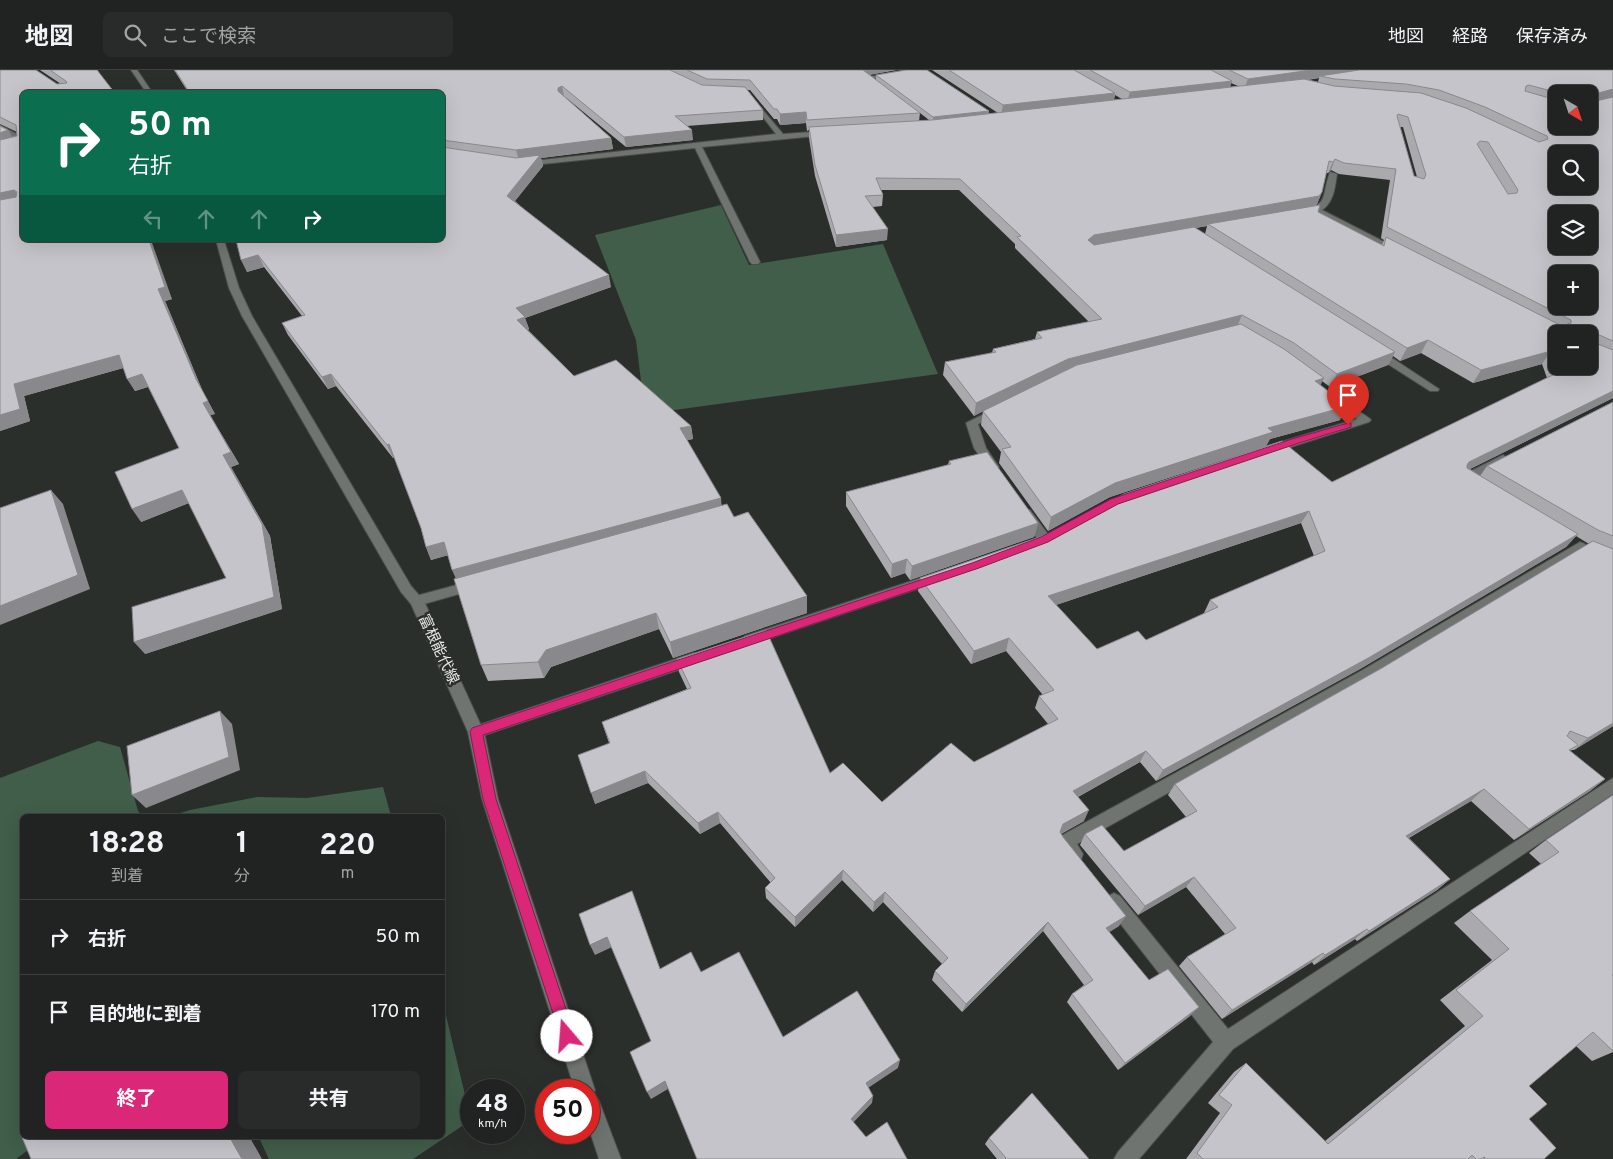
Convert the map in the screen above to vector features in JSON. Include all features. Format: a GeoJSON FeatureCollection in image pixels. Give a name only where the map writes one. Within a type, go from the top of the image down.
{"type":"FeatureCollection","features":[{"type":"Feature","properties":{"kind":"street"},"geometry":{"type":"LineString","coordinates":[[134,70],[149,90]]}},
{"type":"Feature","properties":{"kind":"street"},"geometry":{"type":"LineString","coordinates":[[880,89],[865,78],[920,70]]}},
{"type":"Feature","properties":{"kind":"street"},"geometry":{"type":"LineString","coordinates":[[748,93],[781,136]]}},
{"type":"Feature","properties":{"kind":"street"},"geometry":{"type":"LineString","coordinates":[[0,127],[20,143]]}},
{"type":"Feature","properties":{"kind":"street"},"geometry":{"type":"LineString","coordinates":[[519,165],[781,136],[837,133]]}},
{"type":"Feature","properties":{"kind":"street"},"geometry":{"type":"LineString","coordinates":[[697,145],[755,262]]}},
{"type":"Feature","properties":{"kind":"street"},"geometry":{"type":"LineString","coordinates":[[618,147],[625,153]]}},
{"type":"Feature","properties":{"kind":"street"},"geometry":{"type":"LineString","coordinates":[[1318,211],[1328,200],[1333,174]]}},
{"type":"Feature","properties":{"kind":"street"},"geometry":{"type":"LineString","coordinates":[[1289,216],[1318,211],[1406,256]]}},
{"type":"Feature","properties":{"kind":"street","name":"富根能代線"},"geometry":{"type":"LineString","coordinates":[[221,242],[234,288],[247,316],[406,588],[416,601],[476,732],[490,799],[581,1079]]}},
{"type":"Feature","properties":{"kind":"street"},"geometry":{"type":"LineString","coordinates":[[1367,346],[1434,389]]}},
{"type":"Feature","properties":{"kind":"street"},"geometry":{"type":"LineString","coordinates":[[1259,453],[1365,420],[1328,393]]}},
{"type":"Feature","properties":{"kind":"street"},"geometry":{"type":"LineString","coordinates":[[1001,478],[980,448],[972,423],[1007,406]]}},
{"type":"Feature","properties":{"kind":"street"},"geometry":{"type":"LineString","coordinates":[[1481,488],[1465,479],[1517,452]]}},
{"type":"Feature","properties":{"kind":"street"},"geometry":{"type":"LineString","coordinates":[[1018,501],[1045,539]]}},
{"type":"Feature","properties":{"kind":"street"},"geometry":{"type":"LineString","coordinates":[[1084,865],[1065,842],[1366,675],[1580,546]]}},
{"type":"Feature","properties":{"kind":"street"},"geometry":{"type":"LineString","coordinates":[[740,644],[947,575]]}},
{"type":"Feature","properties":{"kind":"street"},"geometry":{"type":"LineString","coordinates":[[416,601],[484,583]]}},
{"type":"Feature","properties":{"kind":"street"},"geometry":{"type":"LineString","coordinates":[[476,732],[702,656]]}},
{"type":"Feature","properties":{"kind":"street"},"geometry":{"type":"LineString","coordinates":[[1125,1159],[1226,1042],[1613,785]]}},
{"type":"Feature","properties":{"kind":"street"},"geometry":{"type":"LineString","coordinates":[[1102,888],[1226,1042]]}},
{"type":"Feature","properties":{"kind":"street"},"geometry":{"type":"LineString","coordinates":[[600,1131],[610,1159]]}},
{"type":"Feature","properties":{"kind":"green space"},"geometry":{"type":"Polygon","coordinates":[[[721,205],[749,265],[883,244],[938,374],[645,414],[636,340],[595,235],[721,205]]]}},
{"type":"Feature","properties":{"kind":"green space"},"geometry":{"type":"Polygon","coordinates":[[[98,741],[120,747],[140,814],[20,814],[20,1139],[43,1139],[16,1159],[0,1159],[0,778],[98,741]]]}},
{"type":"Feature","properties":{"kind":"green space"},"geometry":{"type":"Polygon","coordinates":[[[383,787],[390,814],[177,814],[257,797],[307,798],[383,787]]]}},
{"type":"Feature","properties":{"kind":"green space"},"geometry":{"type":"Polygon","coordinates":[[[445,1011],[461,1079],[460,1127],[445,1137],[445,1011]]]}},
{"type":"Feature","properties":{"kind":"green space"},"geometry":{"type":"Polygon","coordinates":[[[259,1139],[443,1139],[413,1159],[269,1159],[259,1139]]]}},
{"type":"Feature","properties":{"kind":"building"},"geometry":{"type":"Polygon","coordinates":[[[0,70],[36,70],[57,84],[67,83],[50,70],[97,70],[112,90],[20,90],[20,242],[150,242],[165,287],[158,289],[196,379],[208,401],[203,403],[231,452],[223,455],[262,524],[274,597],[134,642],[132,607],[226,578],[182,490],[132,509],[115,472],[179,448],[142,374],[127,379],[119,355],[14,384],[20,409],[0,415],[0,200],[16,197],[17,192],[14,190],[0,193],[0,140],[17,136],[16,125],[0,117],[0,70]]]}},
{"type":"Feature","properties":{"kind":"building"},"geometry":{"type":"Polygon","coordinates":[[[175,70],[670,70],[702,85],[745,87],[763,110],[675,116],[692,130],[624,137],[562,86],[558,88],[558,91],[611,138],[516,150],[445,140],[445,90],[188,90],[175,70]]]}},
{"type":"Feature","properties":{"kind":"building"},"geometry":{"type":"Polygon","coordinates":[[[687,70],[863,70],[920,113],[807,120],[806,112],[780,114],[750,80],[707,79],[687,70]]]}},
{"type":"Feature","properties":{"kind":"building"},"geometry":{"type":"Polygon","coordinates":[[[906,70],[927,70],[989,111],[933,117],[876,75],[906,70]]]}},
{"type":"Feature","properties":{"kind":"building"},"geometry":{"type":"Polygon","coordinates":[[[949,70],[1074,70],[1115,93],[1003,105],[949,70]]]}},
{"type":"Feature","properties":{"kind":"building"},"geometry":{"type":"Polygon","coordinates":[[[1090,70],[1211,70],[1232,81],[1130,92],[1090,70]]]}},
{"type":"Feature","properties":{"kind":"building"},"geometry":{"type":"Polygon","coordinates":[[[1229,70],[1311,70],[1248,79],[1229,70]]]}},
{"type":"Feature","properties":{"kind":"building"},"geometry":{"type":"Polygon","coordinates":[[[1359,70],[1613,70],[1613,89],[1598,93],[1598,85],[1548,85],[1548,90],[1529,85],[1526,86],[1525,91],[1548,98],[1548,135],[1598,135],[1598,101],[1613,97],[1613,341],[1598,334],[1598,325],[1566,325],[1571,323],[1571,320],[1561,315],[1598,315],[1598,265],[1548,265],[1548,308],[1387,227],[1396,169],[1344,163],[1335,159],[1333,162],[1329,161],[1322,192],[1319,196],[1094,235],[1088,240],[1094,245],[1194,227],[1395,352],[1337,374],[1294,343],[1242,315],[1068,359],[976,403],[945,362],[996,352],[993,349],[1042,338],[1037,332],[1102,319],[1017,237],[1021,236],[960,179],[876,178],[883,195],[865,196],[888,229],[836,235],[815,165],[809,127],[932,120],[1304,79],[1334,86],[1421,93],[1466,108],[1539,142],[1548,139],[1547,136],[1485,107],[1439,90],[1406,84],[1335,79],[1320,76],[1359,70]],[[1398,114],[1414,176],[1424,179],[1426,175],[1408,117],[1398,114]],[[1480,141],[1477,144],[1508,194],[1517,193],[1518,190],[1488,142],[1480,141]]]}},
{"type":"Feature","properties":{"kind":"building"},"geometry":{"type":"Polygon","coordinates":[[[0,126],[8,130],[0,133],[0,126]]]}},
{"type":"Feature","properties":{"kind":"building"},"geometry":{"type":"Polygon","coordinates":[[[445,147],[516,158],[540,155],[507,196],[609,275],[516,308],[525,317],[517,320],[574,376],[616,360],[691,426],[680,428],[721,498],[452,570],[444,542],[426,547],[421,528],[389,444],[387,445],[331,374],[322,377],[282,323],[305,315],[258,255],[241,260],[236,242],[445,242],[445,147]]]}},
{"type":"Feature","properties":{"kind":"building"},"geometry":{"type":"Polygon","coordinates":[[[1320,205],[1318,212],[1384,246],[1386,237],[1560,325],[1548,325],[1548,352],[1481,370],[1428,340],[1407,348],[1208,224],[1320,205]]]}},
{"type":"Feature","properties":{"kind":"building"},"geometry":{"type":"Polygon","coordinates":[[[1241,324],[1284,349],[1324,378],[1315,381],[1348,406],[1268,428],[1273,432],[1115,483],[1051,517],[1002,449],[1011,447],[983,411],[1077,365],[1241,324]]]}},
{"type":"Feature","properties":{"kind":"building"},"geometry":{"type":"Polygon","coordinates":[[[1598,344],[1613,350],[1613,391],[1469,462],[1467,465],[1467,468],[1578,534],[1370,657],[1163,770],[1146,751],[1073,791],[1089,810],[1063,824],[1060,832],[1126,916],[1106,928],[1149,980],[1168,969],[1199,1007],[1125,1063],[1072,994],[1093,980],[1048,922],[966,1004],[935,971],[948,958],[885,892],[874,902],[843,870],[795,917],[765,888],[775,878],[718,812],[698,823],[645,771],[591,793],[578,755],[610,743],[602,722],[691,688],[677,659],[766,630],[830,773],[843,763],[882,802],[951,743],[974,762],[1058,719],[1039,696],[1054,690],[1009,638],[974,651],[920,578],[1054,532],[1124,494],[1282,441],[1332,482],[1553,375],[1598,375],[1598,344]],[[1309,511],[1048,596],[1097,649],[1138,631],[1146,640],[1218,607],[1210,600],[1325,551],[1309,511]]]}},
{"type":"Feature","properties":{"kind":"building"},"geometry":{"type":"Polygon","coordinates":[[[1613,402],[1613,536],[1598,530],[1487,466],[1613,402]]]}},
{"type":"Feature","properties":{"kind":"building"},"geometry":{"type":"Polygon","coordinates":[[[987,452],[1038,523],[912,566],[907,559],[892,564],[846,492],[951,464],[949,461],[987,452]]]}},
{"type":"Feature","properties":{"kind":"building"},"geometry":{"type":"Polygon","coordinates":[[[51,490],[78,575],[0,606],[0,508],[51,490]]]}},
{"type":"Feature","properties":{"kind":"building"},"geometry":{"type":"Polygon","coordinates":[[[727,504],[734,517],[748,512],[807,596],[670,642],[656,613],[546,650],[538,662],[481,665],[454,579],[727,504]]]}},
{"type":"Feature","properties":{"kind":"building"},"geometry":{"type":"Polygon","coordinates":[[[1593,541],[1613,549],[1613,723],[1588,738],[1570,731],[1567,736],[1578,745],[1569,750],[1605,779],[1529,829],[1484,789],[1406,836],[1450,879],[1369,931],[1367,929],[1325,955],[1323,953],[1232,1010],[1187,957],[1236,928],[1194,877],[1145,906],[1085,834],[1102,825],[1124,851],[1197,811],[1175,784],[1382,668],[1593,541]]]}},
{"type":"Feature","properties":{"kind":"building"},"geometry":{"type":"Polygon","coordinates":[[[220,711],[229,757],[132,795],[127,746],[220,711]]]}},
{"type":"Feature","properties":{"kind":"building"},"geometry":{"type":"Polygon","coordinates":[[[1613,795],[1613,1051],[1593,1032],[1529,1086],[1547,1104],[1529,1119],[1556,1148],[1544,1159],[1484,1159],[1485,1157],[1476,1159],[1472,1155],[1468,1159],[1203,1159],[1197,1153],[1232,1105],[1219,1095],[1246,1063],[1328,1144],[1483,1016],[1456,990],[1509,949],[1470,911],[1559,852],[1546,840],[1613,795]]]}},
{"type":"Feature","properties":{"kind":"building"},"geometry":{"type":"Polygon","coordinates":[[[632,891],[660,969],[691,952],[701,972],[739,952],[783,1037],[857,991],[900,1060],[866,1083],[873,1096],[851,1119],[866,1137],[887,1122],[907,1159],[697,1159],[665,1081],[647,1092],[630,1052],[651,1041],[607,937],[590,945],[579,914],[632,891]]]}},
{"type":"Feature","properties":{"kind":"building"},"geometry":{"type":"Polygon","coordinates":[[[1032,1093],[1089,1159],[1005,1159],[989,1138],[1032,1093]]]}},
{"type":"Feature","properties":{"kind":"building"},"geometry":{"type":"Polygon","coordinates":[[[23,1139],[231,1139],[242,1159],[31,1159],[23,1139]]]}},
{"type":"Feature","properties":{"kind":"route"},"geometry":{"type":"LineString","coordinates":[[567,1036],[490,799],[476,732],[976,565],[1045,540],[1115,502],[1348,425]]}}]}
